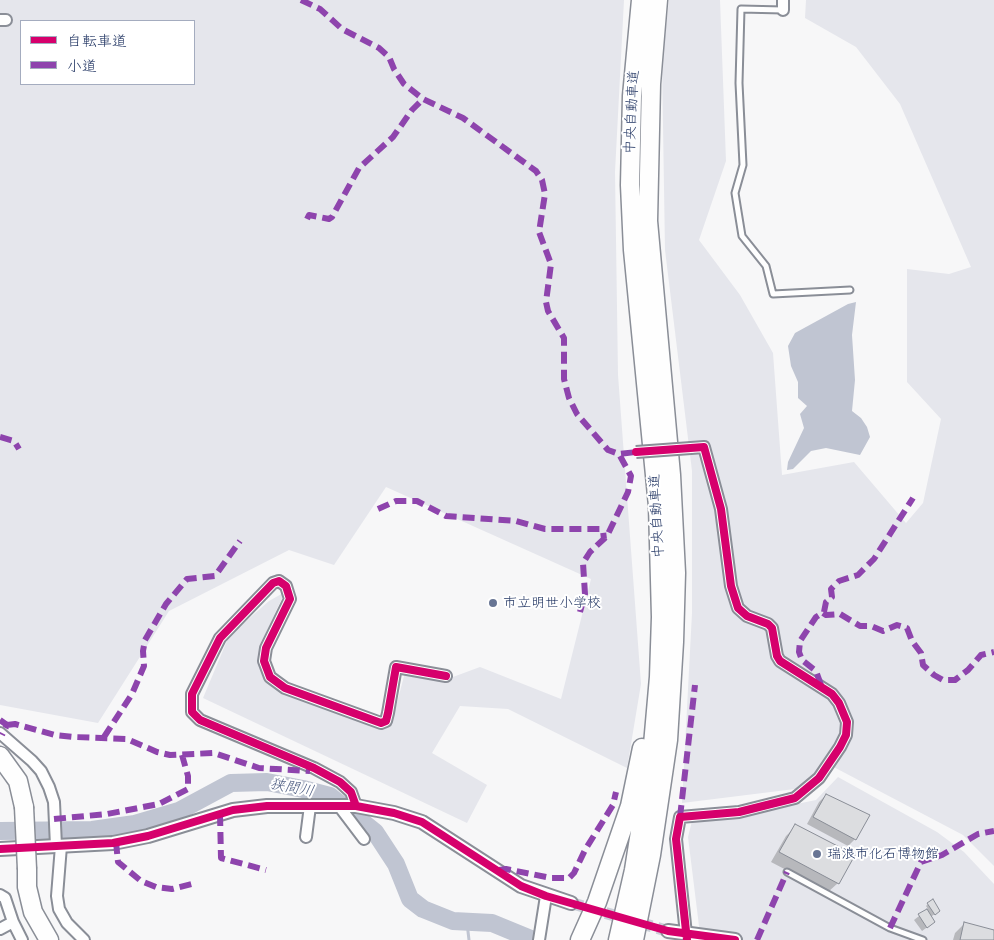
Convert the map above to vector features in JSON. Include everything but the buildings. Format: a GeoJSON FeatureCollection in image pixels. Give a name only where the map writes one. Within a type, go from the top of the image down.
{"type":"FeatureCollection","features":[{"type":"Feature","properties":{"kind":"highway","name":"中央自動車道"},"geometry":{"type":"LineString","coordinates":[[618,940],[634,870],[652,756],[659,677],[660,557],[658,506],[633,250],[630,185],[632,96],[640,0]]}},
{"type":"Feature","properties":{"kind":"highway","name":"中央自動車道"},"geometry":{"type":"LineString","coordinates":[[634,940],[651,856],[668,740],[676,573],[664,388],[648,221],[651,84],[658,0]]}},
{"type":"Feature","properties":{"kind":"highway"},"geometry":{"type":"LineString","coordinates":[[580,940],[598,902],[630,806],[643,736],[652,650],[653,567],[660,557]]}},
{"type":"Feature","properties":{"kind":"highway"},"geometry":{"type":"LineString","coordinates":[[645,940],[665,831],[669,796],[668,740]]}},
{"type":"Feature","properties":{"kind":"highway"},"geometry":{"type":"LineString","coordinates":[[0,756],[18,781],[24,807],[28,869],[27,887],[33,912],[49,940]]}},
{"type":"Feature","properties":{"kind":"street"},"geometry":{"type":"LineString","coordinates":[[636,452],[704,447],[721,509],[731,586],[738,608],[747,616],[768,624],[772,628],[776,656],[780,661],[832,694],[839,702],[847,722],[846,735],[819,778],[795,798],[739,812],[680,817],[676,839],[687,937]]}},
{"type":"Feature","properties":{"kind":"street"},"geometry":{"type":"LineString","coordinates":[[356,806],[350,792],[340,782],[314,768],[200,720],[192,712],[192,694],[220,638],[273,583],[280,581],[286,586],[290,599],[266,648],[264,661],[270,677],[286,688],[381,723],[386,721],[388,714],[396,667],[446,676]]}},
{"type":"Feature","properties":{"kind":"street"},"geometry":{"type":"LineString","coordinates":[[0,733],[14,743],[41,771],[54,802],[54,819],[58,846],[57,896],[59,909],[80,939]]}},
{"type":"Feature","properties":{"kind":"street"},"geometry":{"type":"LineString","coordinates":[[0,849],[113,843],[148,836],[233,810],[267,806],[356,806],[394,813],[422,822],[521,886],[571,903]]}},
{"type":"Feature","properties":{"kind":"street"},"geometry":{"type":"LineString","coordinates":[[306,837],[313,806]]}},
{"type":"Feature","properties":{"kind":"street"},"geometry":{"type":"LineString","coordinates":[[339,806],[364,838]]}},
{"type":"Feature","properties":{"kind":"street"},"geometry":{"type":"LineString","coordinates":[[0,895],[4,898],[22,940]]}},
{"type":"Feature","properties":{"kind":"street"},"geometry":{"type":"LineString","coordinates":[[539,940],[546,896]]}},
{"type":"Feature","properties":{"kind":"street"},"geometry":{"type":"LineString","coordinates":[[0,929],[13,922]]}},
{"type":"Feature","properties":{"kind":"street"},"geometry":{"type":"LineString","coordinates":[[668,931],[687,937],[735,940]]}},
{"type":"Feature","properties":{"kind":"lane"},"geometry":{"type":"LineString","coordinates":[[783,5],[741,9],[740,83],[743,165],[736,192],[742,236],[766,266],[773,294],[850,290]]}},
{"type":"Feature","properties":{"kind":"lane"},"geometry":{"type":"LineString","coordinates":[[787,872],[890,928],[923,940]]}},
{"type":"Feature","properties":{"kind":"shaded area"},"geometry":{"type":"Polygon","coordinates":[[[0,0],[624,0],[615,172],[618,375],[641,684],[627,768],[508,709],[460,706],[432,753],[487,785],[467,823],[203,698],[229,636],[269,601],[285,592],[262,641],[269,674],[391,725],[407,665],[453,677],[480,667],[561,699],[591,579],[386,487],[334,565],[289,550],[169,611],[98,723],[0,705],[0,0]]]}},
{"type":"Feature","properties":{"kind":"shaded area"},"geometry":{"type":"Polygon","coordinates":[[[669,0],[720,0],[726,161],[699,240],[740,295],[773,353],[782,475],[854,462],[906,523],[923,503],[941,419],[907,382],[907,269],[949,274],[971,267],[900,104],[856,47],[805,18],[806,0],[994,0],[994,866],[963,835],[826,763],[803,788],[682,803],[692,613],[692,471],[665,250],[662,63],[669,0]]]}},
{"type":"Feature","properties":{"kind":"shaded area"},"geometry":{"type":"Polygon","coordinates":[[[856,302],[852,335],[855,380],[852,411],[861,418],[867,427],[870,437],[860,455],[826,448],[811,451],[793,469],[787,470],[788,462],[804,428],[800,414],[807,406],[798,398],[798,382],[791,366],[788,346],[795,333],[848,304],[856,302]]]}},
{"type":"Feature","properties":{"kind":"shaded area"},"geometry":{"type":"Polygon","coordinates":[[[838,777],[937,832],[964,852],[994,884],[994,940],[698,940],[699,926],[688,837],[692,821],[816,800],[838,777]]]}},
{"type":"Feature","properties":{"kind":"waterway","name":"狭間川"},"geometry":{"type":"LineString","coordinates":[[0,831],[92,830],[135,824],[179,811],[231,783],[267,782],[303,789],[330,796],[375,832],[396,864],[410,899],[423,909],[453,921],[492,923],[531,939]]}},
{"type":"Feature","properties":{"kind":"waterway"},"geometry":{"type":"LineString","coordinates":[[467,923],[469,940]]}},
{"type":"Feature","properties":{"kind":"tunnel"},"geometry":{"type":"LineString","coordinates":[[571,903],[668,931]]}},
{"type":"Feature","properties":{"kind":"marked path"},"geometry":{"type":"LineString","coordinates":[[301,0],[320,9],[342,29],[379,48],[389,57],[404,84],[423,99],[463,118],[536,171],[542,180],[545,194],[539,232],[551,264],[546,302],[548,311],[564,338],[564,379],[569,398],[577,414],[608,450],[619,454],[636,452]]}},
{"type":"Feature","properties":{"kind":"marked path"},"geometry":{"type":"LineString","coordinates":[[307,219],[309,215],[329,219],[332,217],[359,168],[393,137],[412,110],[423,99]]}},
{"type":"Feature","properties":{"kind":"marked path"},"geometry":{"type":"LineString","coordinates":[[0,437],[14,441],[19,449]]}},
{"type":"Feature","properties":{"kind":"marked path"},"geometry":{"type":"LineString","coordinates":[[580,612],[585,594],[583,563],[590,552],[607,536],[628,492],[631,476],[619,454]]}},
{"type":"Feature","properties":{"kind":"marked path"},"geometry":{"type":"LineString","coordinates":[[821,685],[816,671],[802,660],[799,652],[800,641],[816,617],[824,612],[826,602],[832,597],[831,589],[839,581],[858,575],[874,559],[913,498]]}},
{"type":"Feature","properties":{"kind":"marked path"},"geometry":{"type":"LineString","coordinates":[[378,509],[396,501],[417,501],[446,516],[516,521],[545,529],[600,529],[603,531],[604,539]]}},
{"type":"Feature","properties":{"kind":"marked path"},"geometry":{"type":"LineString","coordinates":[[104,737],[132,694],[144,666],[143,651],[145,640],[166,604],[187,579],[215,576],[240,541]]}},
{"type":"Feature","properties":{"kind":"marked path"},"geometry":{"type":"LineString","coordinates":[[823,613],[826,615],[840,614],[860,626],[871,626],[883,631],[897,625],[907,628],[912,641],[921,653],[923,665],[943,680],[955,680],[968,670],[981,655],[994,652]]}},
{"type":"Feature","properties":{"kind":"marked path"},"geometry":{"type":"LineString","coordinates":[[680,817],[695,685]]}},
{"type":"Feature","properties":{"kind":"marked path"},"geometry":{"type":"LineString","coordinates":[[0,720],[7,725],[2,735]]}},
{"type":"Feature","properties":{"kind":"marked path"},"geometry":{"type":"LineString","coordinates":[[7,725],[15,724],[55,735],[127,739],[157,752],[170,755],[214,753],[259,768],[310,771]]}},
{"type":"Feature","properties":{"kind":"marked path"},"geometry":{"type":"LineString","coordinates":[[54,819],[107,814],[159,804],[188,789],[188,776],[182,755]]}},
{"type":"Feature","properties":{"kind":"marked path"},"geometry":{"type":"LineString","coordinates":[[499,870],[506,869],[551,878],[569,878],[574,873],[585,850],[613,805],[616,792]]}},
{"type":"Feature","properties":{"kind":"marked path"},"geometry":{"type":"LineString","coordinates":[[220,814],[221,858],[266,870]]}},
{"type":"Feature","properties":{"kind":"marked path"},"geometry":{"type":"LineString","coordinates":[[890,928],[921,862],[942,855],[978,834],[994,831]]}},
{"type":"Feature","properties":{"kind":"marked path"},"geometry":{"type":"LineString","coordinates":[[116,842],[118,862],[141,881],[156,887],[172,889],[192,884]]}},
{"type":"Feature","properties":{"kind":"marked path"},"geometry":{"type":"LineString","coordinates":[[757,940],[787,872]]}},
{"type":"Feature","properties":{"kind":"cycle path"},"geometry":{"type":"LineString","coordinates":[[636,452],[704,447],[721,509],[731,586],[738,608],[747,616],[768,624],[772,628],[777,656],[780,661],[832,694],[839,703],[847,722],[846,735],[819,778],[795,798],[739,812],[680,817],[676,839],[687,940]]}},
{"type":"Feature","properties":{"kind":"cycle path"},"geometry":{"type":"LineString","coordinates":[[356,806],[351,792],[340,782],[314,768],[200,720],[192,712],[192,694],[220,638],[273,583],[279,581],[286,586],[290,599],[266,648],[264,661],[270,677],[285,688],[381,723],[386,721],[396,667],[446,676]]}},
{"type":"Feature","properties":{"kind":"cycle path"},"geometry":{"type":"LineString","coordinates":[[0,849],[113,843],[148,836],[233,810],[267,806],[356,806],[394,813],[422,822],[521,886],[546,896],[668,931],[735,940]]}},
{"type":"Feature","properties":{"kind":"place","name":"市立明世小学校"},"geometry":{"type":"Point","coordinates":[493,603]}},
{"type":"Feature","properties":{"kind":"place","name":"瑞浪市化石博物館"},"geometry":{"type":"Point","coordinates":[817,854]}}]}
